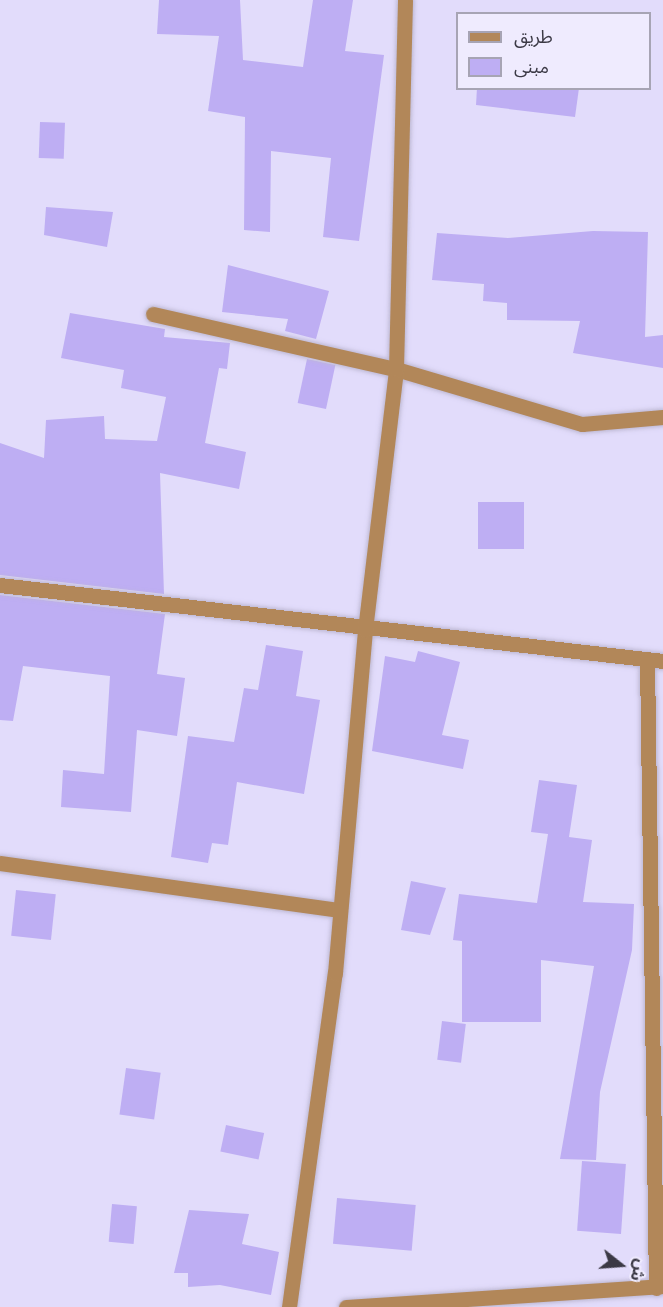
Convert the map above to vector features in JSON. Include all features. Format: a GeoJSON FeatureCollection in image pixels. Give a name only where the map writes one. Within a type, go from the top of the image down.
{"type":"FeatureCollection","features":[{"type":"Feature","properties":{"kind":"street"},"geometry":{"type":"LineString","coordinates":[[289,1307],[340,910],[364,630],[396,369],[405,0]]}},
{"type":"Feature","properties":{"kind":"street"},"geometry":{"type":"LineString","coordinates":[[153,314],[396,369],[582,424],[663,417]]}},
{"type":"Feature","properties":{"kind":"street"},"geometry":{"type":"LineString","coordinates":[[0,585],[364,630],[663,661]]}},
{"type":"Feature","properties":{"kind":"street"},"geometry":{"type":"LineString","coordinates":[[346,1307],[659,1288],[647,660]]}},
{"type":"Feature","properties":{"kind":"street"},"geometry":{"type":"LineString","coordinates":[[0,862],[340,910]]}},
{"type":"Feature","properties":{"kind":"building"},"geometry":{"type":"Polygon","coordinates":[[[159,0],[240,0],[243,60],[303,67],[313,0],[353,0],[345,51],[384,55],[359,241],[323,237],[331,158],[271,151],[270,232],[244,230],[245,117],[208,111],[219,36],[157,34],[159,0]]]}},
{"type":"Feature","properties":{"kind":"building"},"geometry":{"type":"Polygon","coordinates":[[[477,90],[579,90],[575,117],[476,105],[477,90]]]}},
{"type":"Feature","properties":{"kind":"building"},"geometry":{"type":"Polygon","coordinates":[[[40,122],[65,123],[64,159],[39,158],[40,122]]]}},
{"type":"Feature","properties":{"kind":"building"},"geometry":{"type":"Polygon","coordinates":[[[46,207],[113,212],[107,247],[44,235],[46,207]]]}},
{"type":"Feature","properties":{"kind":"building"},"geometry":{"type":"Polygon","coordinates":[[[593,231],[648,232],[645,337],[663,335],[663,368],[573,353],[580,321],[507,320],[507,303],[483,301],[484,284],[432,280],[437,233],[508,238],[593,231]]]}},
{"type":"Feature","properties":{"kind":"building"},"geometry":{"type":"Polygon","coordinates":[[[228,265],[329,291],[316,339],[285,331],[288,319],[222,312],[228,265]]]}},
{"type":"Feature","properties":{"kind":"building"},"geometry":{"type":"Polygon","coordinates":[[[70,313],[165,329],[164,337],[230,343],[227,369],[219,368],[205,443],[246,452],[239,489],[160,473],[164,594],[0,575],[0,443],[44,458],[46,420],[104,416],[105,439],[157,441],[166,397],[121,388],[124,370],[61,358],[70,313]]]}},
{"type":"Feature","properties":{"kind":"building"},"geometry":{"type":"Polygon","coordinates":[[[307,359],[335,365],[326,409],[298,403],[307,359]]]}},
{"type":"Feature","properties":{"kind":"building"},"geometry":{"type":"Polygon","coordinates":[[[478,502],[524,502],[524,549],[478,549],[478,502]]]}},
{"type":"Feature","properties":{"kind":"building"},"geometry":{"type":"Polygon","coordinates":[[[0,595],[165,614],[157,674],[185,678],[177,736],[137,730],[131,812],[61,807],[63,770],[104,774],[110,676],[23,666],[13,721],[0,720],[0,595]]]}},
{"type":"Feature","properties":{"kind":"building"},"geometry":{"type":"Polygon","coordinates":[[[266,645],[303,651],[296,696],[320,700],[304,794],[237,782],[228,845],[212,843],[208,863],[171,857],[188,736],[234,742],[244,688],[258,690],[266,645]]]}},
{"type":"Feature","properties":{"kind":"building"},"geometry":{"type":"Polygon","coordinates":[[[418,651],[460,662],[442,735],[469,740],[463,769],[372,751],[385,656],[415,662],[418,651]]]}},
{"type":"Feature","properties":{"kind":"building"},"geometry":{"type":"Polygon","coordinates":[[[539,780],[577,785],[569,837],[592,840],[583,902],[634,904],[632,950],[600,1092],[596,1160],[560,1159],[594,966],[541,960],[541,1022],[462,1022],[462,941],[453,940],[459,894],[537,903],[548,834],[531,832],[539,780]]]}},
{"type":"Feature","properties":{"kind":"building"},"geometry":{"type":"Polygon","coordinates":[[[411,881],[446,888],[430,935],[401,930],[411,881]]]}},
{"type":"Feature","properties":{"kind":"building"},"geometry":{"type":"Polygon","coordinates":[[[16,890],[56,894],[51,940],[11,936],[16,890]]]}},
{"type":"Feature","properties":{"kind":"building"},"geometry":{"type":"Polygon","coordinates":[[[442,1021],[466,1024],[461,1063],[437,1060],[442,1021]]]}},
{"type":"Feature","properties":{"kind":"building"},"geometry":{"type":"Polygon","coordinates":[[[126,1068],[161,1073],[154,1119],[119,1115],[126,1068]]]}},
{"type":"Feature","properties":{"kind":"building"},"geometry":{"type":"Polygon","coordinates":[[[226,1125],[264,1133],[259,1160],[220,1151],[226,1125]]]}},
{"type":"Feature","properties":{"kind":"building"},"geometry":{"type":"Polygon","coordinates":[[[582,1161],[626,1164],[621,1234],[577,1231],[582,1161]]]}},
{"type":"Feature","properties":{"kind":"building"},"geometry":{"type":"Polygon","coordinates":[[[337,1198],[416,1205],[412,1251],[333,1244],[337,1198]]]}},
{"type":"Feature","properties":{"kind":"building"},"geometry":{"type":"Polygon","coordinates":[[[112,1204],[137,1206],[134,1244],[109,1242],[112,1204]]]}},
{"type":"Feature","properties":{"kind":"building"},"geometry":{"type":"Polygon","coordinates":[[[189,1210],[249,1214],[242,1244],[279,1252],[271,1295],[220,1285],[188,1287],[188,1273],[174,1273],[189,1210]]]}}]}
